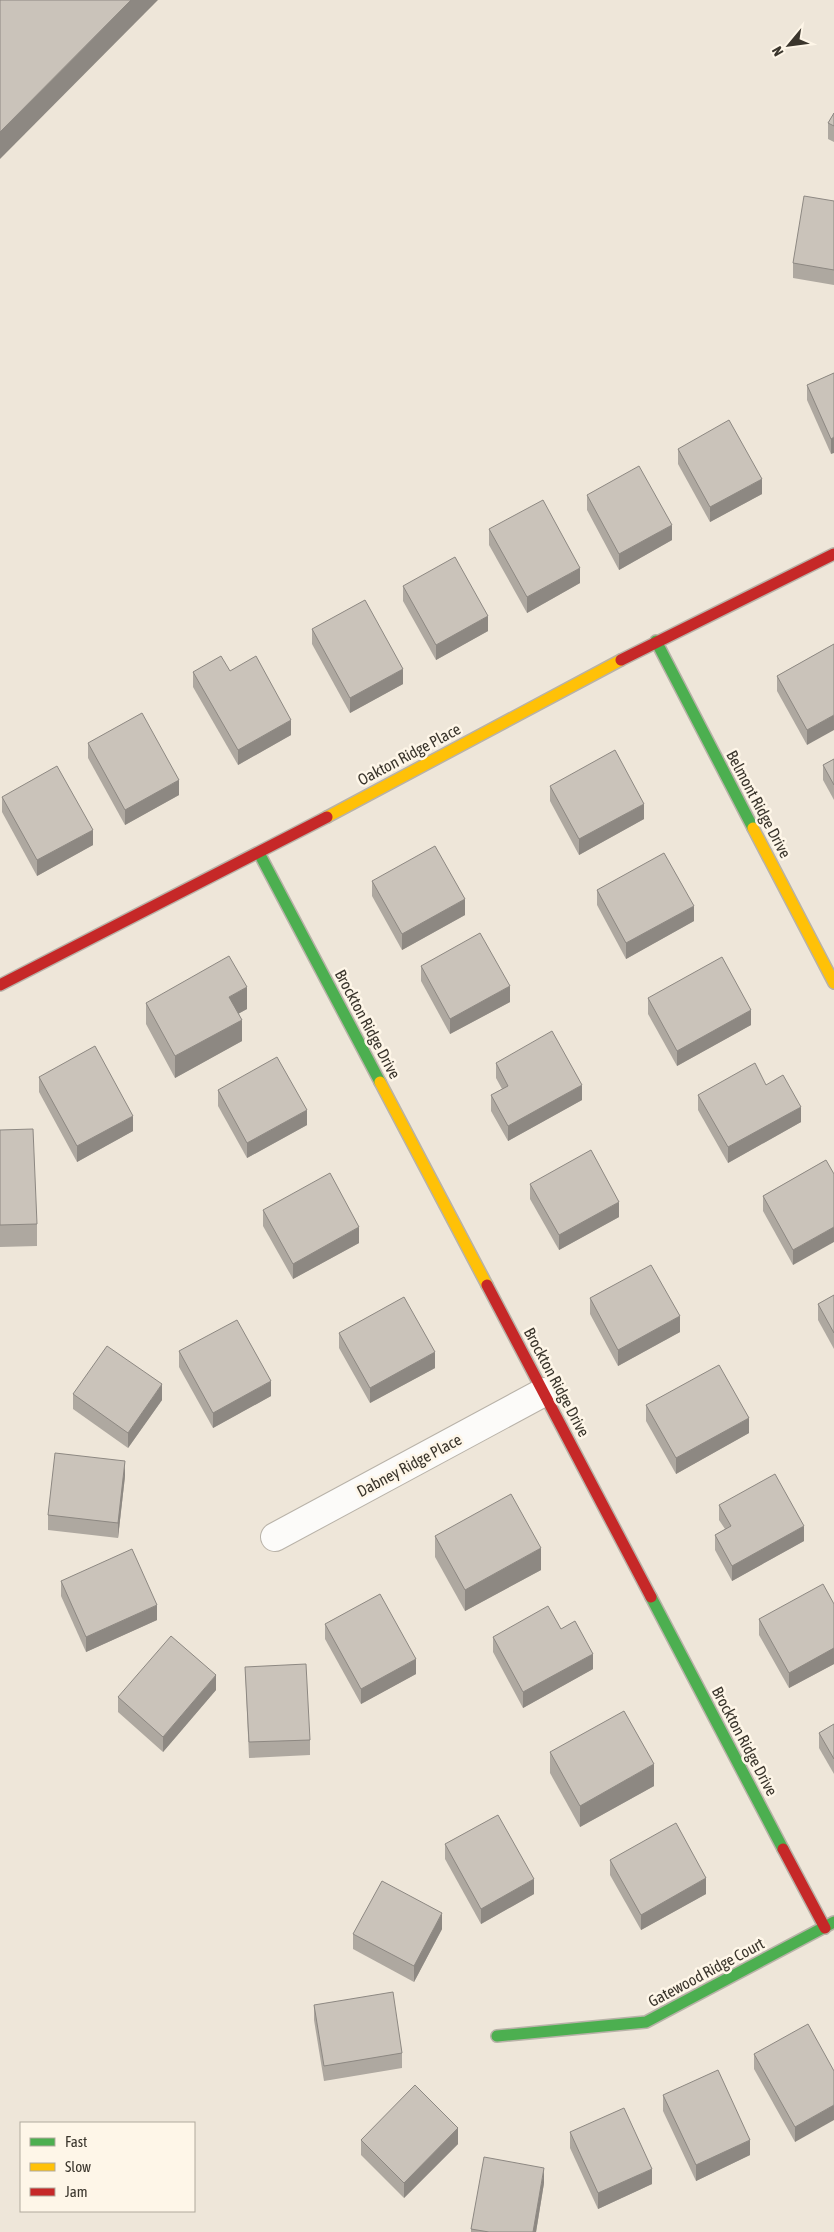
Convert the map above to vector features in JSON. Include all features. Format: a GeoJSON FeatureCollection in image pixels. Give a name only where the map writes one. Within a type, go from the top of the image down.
{"type":"FeatureCollection","features":[{"type":"Feature","properties":{"kind":"street","name":"Oakton Ridge Place"},"geometry":{"type":"LineString","coordinates":[[0,985],[259,852],[656,641],[834,554]]}},
{"type":"Feature","properties":{"kind":"street","name":"Belmont Ridge Drive"},"geometry":{"type":"LineString","coordinates":[[656,641],[834,983]]}},
{"type":"Feature","properties":{"kind":"street","name":"Brockton Ridge Drive"},"geometry":{"type":"LineString","coordinates":[[259,852],[544,1392],[830,1925]]}},
{"type":"Feature","properties":{"kind":"street","name":"Dabney Ridge Place"},"geometry":{"type":"LineString","coordinates":[[275,1537],[544,1392]]}},
{"type":"Feature","properties":{"kind":"street","name":"Gatewood Ridge Court"},"geometry":{"type":"LineString","coordinates":[[497,2036],[646,2022],[830,1925]]}},
{"type":"Feature","properties":{"kind":"building"},"geometry":{"type":"Polygon","coordinates":[[[0,0],[131,0],[0,132],[0,0]]]}},
{"type":"Feature","properties":{"kind":"building"},"geometry":{"type":"Polygon","coordinates":[[[834,113],[834,126],[828,123],[834,113]]]}},
{"type":"Feature","properties":{"kind":"building"},"geometry":{"type":"Polygon","coordinates":[[[804,196],[834,201],[834,270],[793,263],[804,196]]]}},
{"type":"Feature","properties":{"kind":"building"},"geometry":{"type":"Polygon","coordinates":[[[834,373],[834,437],[831,439],[807,385],[834,373]]]}},
{"type":"Feature","properties":{"kind":"building"},"geometry":{"type":"Polygon","coordinates":[[[729,420],[762,479],[710,507],[678,449],[729,420]]]}},
{"type":"Feature","properties":{"kind":"building"},"geometry":{"type":"Polygon","coordinates":[[[639,466],[672,525],[619,554],[587,495],[639,466]]]}},
{"type":"Feature","properties":{"kind":"building"},"geometry":{"type":"Polygon","coordinates":[[[543,500],[580,568],[527,597],[489,529],[543,500]]]}},
{"type":"Feature","properties":{"kind":"building"},"geometry":{"type":"Polygon","coordinates":[[[455,557],[488,616],[436,645],[403,586],[455,557]]]}},
{"type":"Feature","properties":{"kind":"building"},"geometry":{"type":"Polygon","coordinates":[[[365,600],[403,669],[350,698],[312,629],[365,600]]]}},
{"type":"Feature","properties":{"kind":"building"},"geometry":{"type":"Polygon","coordinates":[[[834,644],[834,715],[807,730],[777,676],[834,644]]]}},
{"type":"Feature","properties":{"kind":"building"},"geometry":{"type":"Polygon","coordinates":[[[221,656],[230,671],[256,656],[291,720],[238,750],[193,672],[221,656]]]}},
{"type":"Feature","properties":{"kind":"building"},"geometry":{"type":"Polygon","coordinates":[[[142,713],[179,780],[125,810],[88,743],[142,713]]]}},
{"type":"Feature","properties":{"kind":"building"},"geometry":{"type":"Polygon","coordinates":[[[615,750],[644,804],[579,839],[550,786],[615,750]]]}},
{"type":"Feature","properties":{"kind":"building"},"geometry":{"type":"Polygon","coordinates":[[[834,759],[834,785],[823,765],[834,759]]]}},
{"type":"Feature","properties":{"kind":"building"},"geometry":{"type":"Polygon","coordinates":[[[57,766],[93,830],[37,860],[2,797],[57,766]]]}},
{"type":"Feature","properties":{"kind":"building"},"geometry":{"type":"Polygon","coordinates":[[[435,846],[465,899],[402,934],[372,881],[435,846]]]}},
{"type":"Feature","properties":{"kind":"building"},"geometry":{"type":"Polygon","coordinates":[[[664,853],[694,906],[626,943],[597,890],[664,853]]]}},
{"type":"Feature","properties":{"kind":"building"},"geometry":{"type":"Polygon","coordinates":[[[480,933],[510,986],[450,1019],[421,966],[480,933]]]}},
{"type":"Feature","properties":{"kind":"building"},"geometry":{"type":"Polygon","coordinates":[[[229,956],[247,987],[229,997],[242,1020],[175,1056],[146,1003],[229,956]]]}},
{"type":"Feature","properties":{"kind":"building"},"geometry":{"type":"Polygon","coordinates":[[[722,957],[751,1010],[677,1051],[648,998],[722,957]]]}},
{"type":"Feature","properties":{"kind":"building"},"geometry":{"type":"Polygon","coordinates":[[[552,1031],[582,1085],[508,1126],[491,1095],[508,1086],[496,1063],[552,1031]]]}},
{"type":"Feature","properties":{"kind":"building"},"geometry":{"type":"Polygon","coordinates":[[[95,1046],[133,1116],[77,1146],[39,1077],[95,1046]]]}},
{"type":"Feature","properties":{"kind":"building"},"geometry":{"type":"Polygon","coordinates":[[[277,1057],[307,1110],[247,1143],[218,1090],[277,1057]]]}},
{"type":"Feature","properties":{"kind":"building"},"geometry":{"type":"Polygon","coordinates":[[[755,1063],[766,1085],[783,1075],[801,1107],[728,1147],[698,1095],[755,1063]]]}},
{"type":"Feature","properties":{"kind":"building"},"geometry":{"type":"Polygon","coordinates":[[[33,1129],[37,1224],[0,1225],[0,1130],[33,1129]]]}},
{"type":"Feature","properties":{"kind":"building"},"geometry":{"type":"Polygon","coordinates":[[[591,1150],[619,1202],[559,1235],[530,1184],[591,1150]]]}},
{"type":"Feature","properties":{"kind":"building"},"geometry":{"type":"Polygon","coordinates":[[[826,1160],[834,1174],[834,1227],[793,1250],[763,1196],[826,1160]]]}},
{"type":"Feature","properties":{"kind":"building"},"geometry":{"type":"Polygon","coordinates":[[[330,1173],[359,1227],[293,1264],[263,1210],[330,1173]]]}},
{"type":"Feature","properties":{"kind":"building"},"geometry":{"type":"Polygon","coordinates":[[[651,1265],[680,1316],[618,1350],[590,1298],[651,1265]]]}},
{"type":"Feature","properties":{"kind":"building"},"geometry":{"type":"Polygon","coordinates":[[[834,1295],[834,1333],[818,1304],[834,1295]]]}},
{"type":"Feature","properties":{"kind":"building"},"geometry":{"type":"Polygon","coordinates":[[[404,1297],[435,1352],[370,1388],[339,1333],[404,1297]]]}},
{"type":"Feature","properties":{"kind":"building"},"geometry":{"type":"Polygon","coordinates":[[[237,1320],[271,1381],[213,1413],[179,1351],[237,1320]]]}},
{"type":"Feature","properties":{"kind":"building"},"geometry":{"type":"Polygon","coordinates":[[[107,1346],[162,1384],[128,1433],[73,1394],[107,1346]]]}},
{"type":"Feature","properties":{"kind":"building"},"geometry":{"type":"Polygon","coordinates":[[[719,1365],[749,1418],[676,1458],[646,1405],[719,1365]]]}},
{"type":"Feature","properties":{"kind":"building"},"geometry":{"type":"Polygon","coordinates":[[[55,1453],[125,1461],[118,1523],[48,1515],[55,1453]]]}},
{"type":"Feature","properties":{"kind":"building"},"geometry":{"type":"Polygon","coordinates":[[[775,1474],[804,1526],[732,1566],[715,1535],[731,1526],[719,1505],[775,1474]]]}},
{"type":"Feature","properties":{"kind":"building"},"geometry":{"type":"Polygon","coordinates":[[[511,1494],[541,1548],[465,1590],[435,1536],[511,1494]]]}},
{"type":"Feature","properties":{"kind":"building"},"geometry":{"type":"Polygon","coordinates":[[[132,1549],[157,1605],[86,1637],[61,1581],[132,1549]]]}},
{"type":"Feature","properties":{"kind":"building"},"geometry":{"type":"Polygon","coordinates":[[[823,1584],[834,1604],[834,1648],[789,1673],[759,1619],[823,1584]]]}},
{"type":"Feature","properties":{"kind":"building"},"geometry":{"type":"Polygon","coordinates":[[[380,1594],[416,1659],[361,1689],[325,1624],[380,1594]]]}},
{"type":"Feature","properties":{"kind":"building"},"geometry":{"type":"Polygon","coordinates":[[[548,1606],[561,1629],[575,1621],[593,1654],[523,1692],[493,1637],[548,1606]]]}},
{"type":"Feature","properties":{"kind":"building"},"geometry":{"type":"Polygon","coordinates":[[[171,1636],[216,1675],[163,1737],[118,1697],[171,1636]]]}},
{"type":"Feature","properties":{"kind":"building"},"geometry":{"type":"Polygon","coordinates":[[[306,1664],[310,1740],[249,1742],[245,1667],[306,1664]]]}},
{"type":"Feature","properties":{"kind":"building"},"geometry":{"type":"Polygon","coordinates":[[[624,1711],[654,1764],[580,1806],[550,1752],[624,1711]]]}},
{"type":"Feature","properties":{"kind":"building"},"geometry":{"type":"Polygon","coordinates":[[[834,1724],[834,1759],[819,1733],[834,1724]]]}},
{"type":"Feature","properties":{"kind":"building"},"geometry":{"type":"Polygon","coordinates":[[[498,1815],[534,1879],[481,1909],[445,1844],[498,1815]]]}},
{"type":"Feature","properties":{"kind":"building"},"geometry":{"type":"Polygon","coordinates":[[[676,1823],[706,1878],[641,1915],[610,1860],[676,1823]]]}},
{"type":"Feature","properties":{"kind":"building"},"geometry":{"type":"Polygon","coordinates":[[[382,1881],[442,1913],[414,1966],[353,1934],[382,1881]]]}},
{"type":"Feature","properties":{"kind":"building"},"geometry":{"type":"Polygon","coordinates":[[[393,1992],[402,2053],[324,2066],[314,2005],[393,1992]]]}},
{"type":"Feature","properties":{"kind":"building"},"geometry":{"type":"Polygon","coordinates":[[[808,2024],[834,2071],[834,2105],[795,2127],[754,2054],[808,2024]]]}},
{"type":"Feature","properties":{"kind":"building"},"geometry":{"type":"Polygon","coordinates":[[[718,2070],[750,2140],[696,2165],[663,2095],[718,2070]]]}},
{"type":"Feature","properties":{"kind":"building"},"geometry":{"type":"Polygon","coordinates":[[[415,2085],[458,2128],[404,2183],[361,2140],[415,2085]]]}},
{"type":"Feature","properties":{"kind":"building"},"geometry":{"type":"Polygon","coordinates":[[[624,2108],[652,2169],[598,2193],[570,2132],[624,2108]]]}},
{"type":"Feature","properties":{"kind":"building"},"geometry":{"type":"Polygon","coordinates":[[[484,2157],[544,2168],[533,2232],[489,2232],[471,2229],[484,2157]]]}},
{"type":"Feature","properties":{"kind":"traffic: fast"},"geometry":{"type":"LineString","coordinates":[[656,641],[753,828]]}},
{"type":"Feature","properties":{"kind":"traffic: fast"},"geometry":{"type":"LineString","coordinates":[[259,853],[380,1082]]}},
{"type":"Feature","properties":{"kind":"traffic: fast"},"geometry":{"type":"LineString","coordinates":[[651,1597],[783,1849]]}},
{"type":"Feature","properties":{"kind":"traffic: fast"},"geometry":{"type":"LineString","coordinates":[[497,2036],[646,2022],[834,1922]]}},
{"type":"Feature","properties":{"kind":"traffic: slow"},"geometry":{"type":"LineString","coordinates":[[327,817],[621,660]]}},
{"type":"Feature","properties":{"kind":"traffic: slow"},"geometry":{"type":"LineString","coordinates":[[753,828],[834,983]]}},
{"type":"Feature","properties":{"kind":"traffic: slow"},"geometry":{"type":"LineString","coordinates":[[380,1082],[487,1285]]}},
{"type":"Feature","properties":{"kind":"traffic: jam"},"geometry":{"type":"LineString","coordinates":[[621,660],[834,554]]}},
{"type":"Feature","properties":{"kind":"traffic: jam"},"geometry":{"type":"LineString","coordinates":[[0,985],[327,817]]}},
{"type":"Feature","properties":{"kind":"traffic: jam"},"geometry":{"type":"LineString","coordinates":[[487,1285],[651,1597]]}},
{"type":"Feature","properties":{"kind":"traffic: jam"},"geometry":{"type":"LineString","coordinates":[[783,1849],[825,1928]]}}]}
